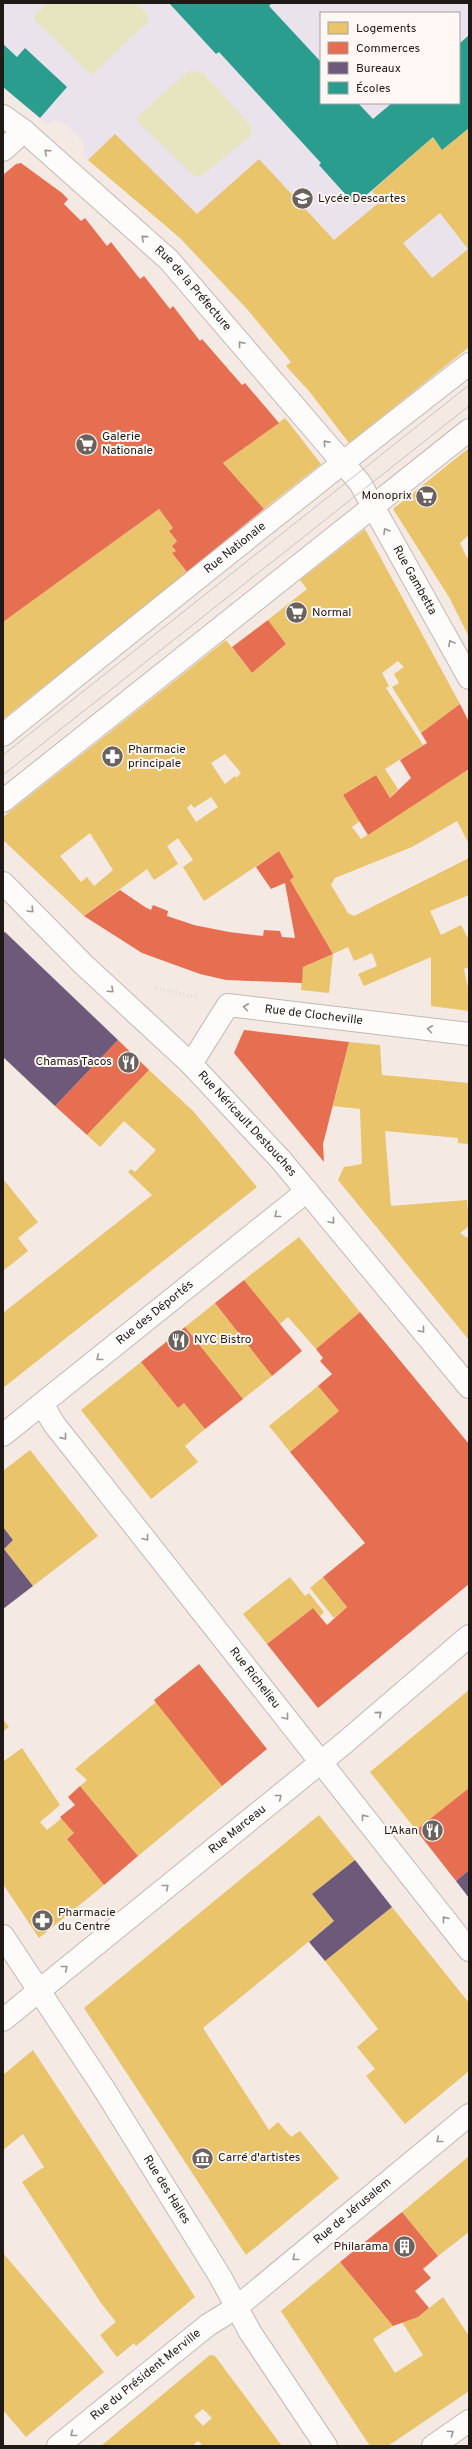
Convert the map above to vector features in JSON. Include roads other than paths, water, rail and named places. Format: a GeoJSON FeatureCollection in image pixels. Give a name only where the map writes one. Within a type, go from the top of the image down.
{"type":"FeatureCollection","features":[{"type":"Feature","properties":{"kind":"street","name":"Rue de la Préfecture"},"geometry":{"type":"LineString","coordinates":[[3,116],[24,131],[169,260],[360,483]]}},
{"type":"Feature","properties":{"kind":"street"},"geometry":{"type":"LineString","coordinates":[[3,150],[24,131]]}},
{"type":"Feature","properties":{"kind":"street","name":"Rue Nationale"},"geometry":{"type":"LineString","coordinates":[[3,735],[230,550],[344,464],[469,364]]}},
{"type":"Feature","properties":{"kind":"street"},"geometry":{"type":"LineString","coordinates":[[3,801],[469,430]]}},
{"type":"Feature","properties":{"kind":"street","name":"Rue Gambetta"},"geometry":{"type":"LineString","coordinates":[[360,483],[469,678]]}},
{"type":"Feature","properties":{"kind":"street","name":"Rue Néricault Destouches"},"geometry":{"type":"LineString","coordinates":[[3,883],[83,964],[191,1064],[307,1191],[469,1387]]}},
{"type":"Feature","properties":{"kind":"street","name":"Rue de Clocheville"},"geometry":{"type":"LineString","coordinates":[[191,1064],[228,1005],[469,1034]]}},
{"type":"Feature","properties":{"kind":"street","name":"Rue des Déportés"},"geometry":{"type":"LineString","coordinates":[[3,1435],[307,1191]]}},
{"type":"Feature","properties":{"kind":"street","name":"Rue Richelieu"},"geometry":{"type":"LineString","coordinates":[[42,1404],[54,1424],[469,1950]]}},
{"type":"Feature","properties":{"kind":"street","name":"Rue Marceau"},"geometry":{"type":"LineString","coordinates":[[3,2020],[321,1762],[469,1636]]}},
{"type":"Feature","properties":{"kind":"street","name":"Rue des Halles"},"geometry":{"type":"LineString","coordinates":[[3,1936],[104,2088],[237,2307],[250,2332],[326,2446]]}},
{"type":"Feature","properties":{"kind":"street","name":"Rue de Jérusalem"},"geometry":{"type":"LineString","coordinates":[[237,2307],[469,2115]]}},
{"type":"Feature","properties":{"kind":"street","name":"Rue du Président Merville"},"geometry":{"type":"LineString","coordinates":[[58,2446],[208,2325],[237,2307]]}},
{"type":"Feature","properties":{"kind":"street"},"geometry":{"type":"LineString","coordinates":[[433,2446],[469,2421]]}},
{"type":"Feature","properties":{"kind":"tram line"},"geometry":{"type":"LineString","coordinates":[[3,755],[469,385]]}},
{"type":"Feature","properties":{"kind":"tram line"},"geometry":{"type":"LineString","coordinates":[[3,775],[469,406]]}},
{"type":"Feature","properties":{"kind":"place","name":"Lycée Descartes"},"geometry":{"type":"Point","coordinates":[302,199]}},
{"type":"Feature","properties":{"kind":"place","name":"Galerie Nationale"},"geometry":{"type":"Point","coordinates":[86,444]}},
{"type":"Feature","properties":{"kind":"place","name":"Monoprix"},"geometry":{"type":"Point","coordinates":[427,496]}},
{"type":"Feature","properties":{"kind":"place","name":"Normal"},"geometry":{"type":"Point","coordinates":[296,613]}},
{"type":"Feature","properties":{"kind":"place","name":"Pharmacie principale"},"geometry":{"type":"Point","coordinates":[112,757]}},
{"type":"Feature","properties":{"kind":"place","name":"Chamas Tacos"},"geometry":{"type":"Point","coordinates":[128,1062]}},
{"type":"Feature","properties":{"kind":"place","name":"NYC Bistro"},"geometry":{"type":"Point","coordinates":[178,1340]}},
{"type":"Feature","properties":{"kind":"place","name":"L’Akan"},"geometry":{"type":"Point","coordinates":[433,1831]}},
{"type":"Feature","properties":{"kind":"place","name":"Pharmacie du Centre"},"geometry":{"type":"Point","coordinates":[43,1920]}},
{"type":"Feature","properties":{"kind":"place","name":"Carré d'artistes"},"geometry":{"type":"Point","coordinates":[202,2158]}},
{"type":"Feature","properties":{"kind":"place","name":"Philarama"},"geometry":{"type":"Point","coordinates":[404,2247]}}]}
